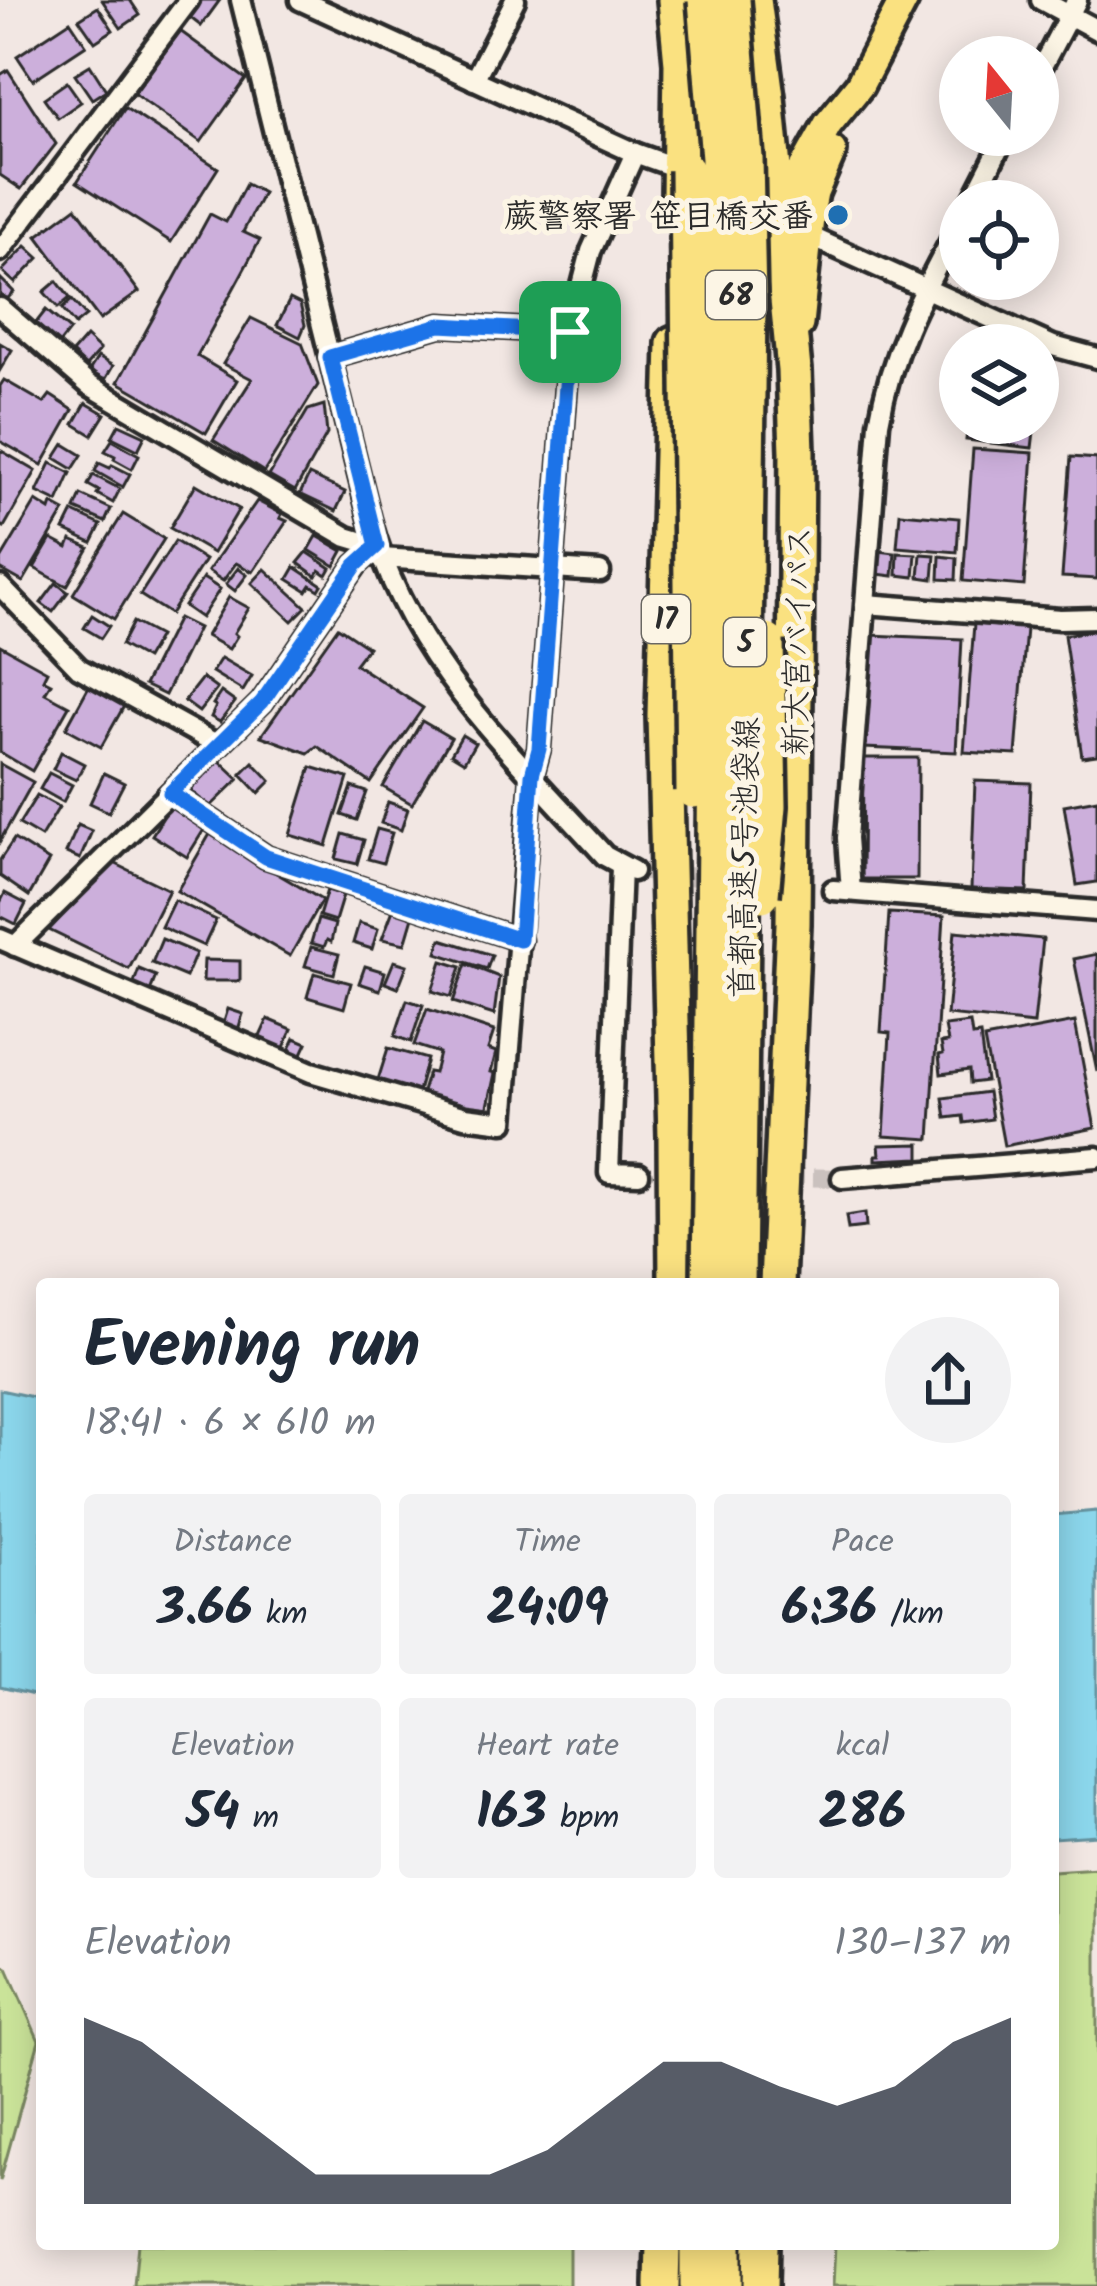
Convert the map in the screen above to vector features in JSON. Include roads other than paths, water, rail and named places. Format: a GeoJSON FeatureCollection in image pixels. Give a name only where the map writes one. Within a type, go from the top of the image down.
{"type":"FeatureCollection","features":[{"type":"Feature","properties":{"kind":"highway"},"geometry":{"type":"LineString","coordinates":[[675,0],[684,170],[693,811],[725,1157]]}},
{"type":"Feature","properties":{"kind":"highway","name":"首都高速5号池袋線"},"geometry":{"type":"LineString","coordinates":[[705,0],[718,159],[725,1157],[737,1278]]}},
{"type":"Feature","properties":{"kind":"highway","name":"首都高速5号池袋線"},"geometry":{"type":"LineString","coordinates":[[710,1278],[725,1157],[749,302],[746,158],[733,0]]}},
{"type":"Feature","properties":{"kind":"highway","name":"新大宮バイパス"},"geometry":{"type":"LineString","coordinates":[[754,0],[794,370],[797,452],[793,924],[777,1278]]}},
{"type":"Feature","properties":{"kind":"highway"},"geometry":{"type":"LineString","coordinates":[[725,1157],[770,806],[758,37]]}},
{"type":"Feature","properties":{"kind":"highway","name":"17"},"geometry":{"type":"LineString","coordinates":[[676,1278],[664,715],[667,528],[684,170]]}},
{"type":"Feature","properties":{"kind":"highway"},"geometry":{"type":"LineString","coordinates":[[662,2286],[663,2250]]}},
{"type":"Feature","properties":{"kind":"highway"},"geometry":{"type":"LineString","coordinates":[[697,2250],[697,2286]]}},
{"type":"Feature","properties":{"kind":"highway"},"geometry":{"type":"LineString","coordinates":[[725,2250],[725,2286]]}},
{"type":"Feature","properties":{"kind":"highway"},"geometry":{"type":"LineString","coordinates":[[760,2286],[761,2250]]}},
{"type":"Feature","properties":{"kind":"main road","name":"68"},"geometry":{"type":"LineString","coordinates":[[794,370],[814,194],[859,86],[904,0]]}},
{"type":"Feature","properties":{"kind":"main road","name":"68"},"geometry":{"type":"LineString","coordinates":[[667,528],[730,307],[828,124],[859,86]]}},
{"type":"Feature","properties":{"kind":"street"},"geometry":{"type":"LineString","coordinates":[[0,250],[189,0]]}},
{"type":"Feature","properties":{"kind":"street"},"geometry":{"type":"LineString","coordinates":[[242,0],[379,552],[404,610],[466,702],[605,856],[627,869],[610,1173],[639,1174]]}},
{"type":"Feature","properties":{"kind":"street"},"geometry":{"type":"LineString","coordinates":[[474,80],[515,0]]}},
{"type":"Feature","properties":{"kind":"street"},"geometry":{"type":"LineString","coordinates":[[1041,0],[1073,7],[1097,30]]}},
{"type":"Feature","properties":{"kind":"street"},"geometry":{"type":"LineString","coordinates":[[312,2],[634,153],[684,170]]}},
{"type":"Feature","properties":{"kind":"street"},"geometry":{"type":"LineString","coordinates":[[1058,36],[1073,7]]}},
{"type":"Feature","properties":{"kind":"street"},"geometry":{"type":"LineString","coordinates":[[379,552],[356,565],[262,702],[8,942],[311,1072],[465,1117],[504,1122],[532,775],[539,749],[570,332],[591,251],[634,153]]}},
{"type":"Feature","properties":{"kind":"street"},"geometry":{"type":"LineString","coordinates":[[808,235],[1053,346],[1097,358]]}},
{"type":"Feature","properties":{"kind":"street"},"geometry":{"type":"LineString","coordinates":[[939,264],[900,341],[879,423],[842,890],[1097,911]]}},
{"type":"Feature","properties":{"kind":"street"},"geometry":{"type":"LineString","coordinates":[[0,308],[89,385],[379,552],[600,572]]}},
{"type":"Feature","properties":{"kind":"street"},"geometry":{"type":"LineString","coordinates":[[330,357],[440,325],[570,332]]}},
{"type":"Feature","properties":{"kind":"street"},"geometry":{"type":"LineString","coordinates":[[0,586],[79,668],[218,745]]}},
{"type":"Feature","properties":{"kind":"street"},"geometry":{"type":"LineString","coordinates":[[866,604],[1097,618]]}},
{"type":"Feature","properties":{"kind":"street"},"geometry":{"type":"LineString","coordinates":[[170,793],[266,857],[520,940]]}},
{"type":"Feature","properties":{"kind":"street"},"geometry":{"type":"LineString","coordinates":[[842,1178],[1097,1157]]}},
{"type":"Feature","properties":{"kind":"water"},"geometry":{"type":"Polygon","coordinates":[[[0,1390],[36,1398],[36,1696],[0,1687],[0,1390]]]}},
{"type":"Feature","properties":{"kind":"water"},"geometry":{"type":"Polygon","coordinates":[[[1097,1511],[1097,1835],[1059,1838],[1059,1514],[1097,1511]]]}},
{"type":"Feature","properties":{"kind":"tunnel"},"geometry":{"type":"LineString","coordinates":[[633,871],[720,879]]}},
{"type":"Feature","properties":{"kind":"tunnel"},"geometry":{"type":"LineString","coordinates":[[732,1176],[842,1178]]}},
{"type":"Feature","properties":{"kind":"place","name":"蕨警察署 笹目橋交番"},"geometry":{"type":"Point","coordinates":[838,215]}}]}
